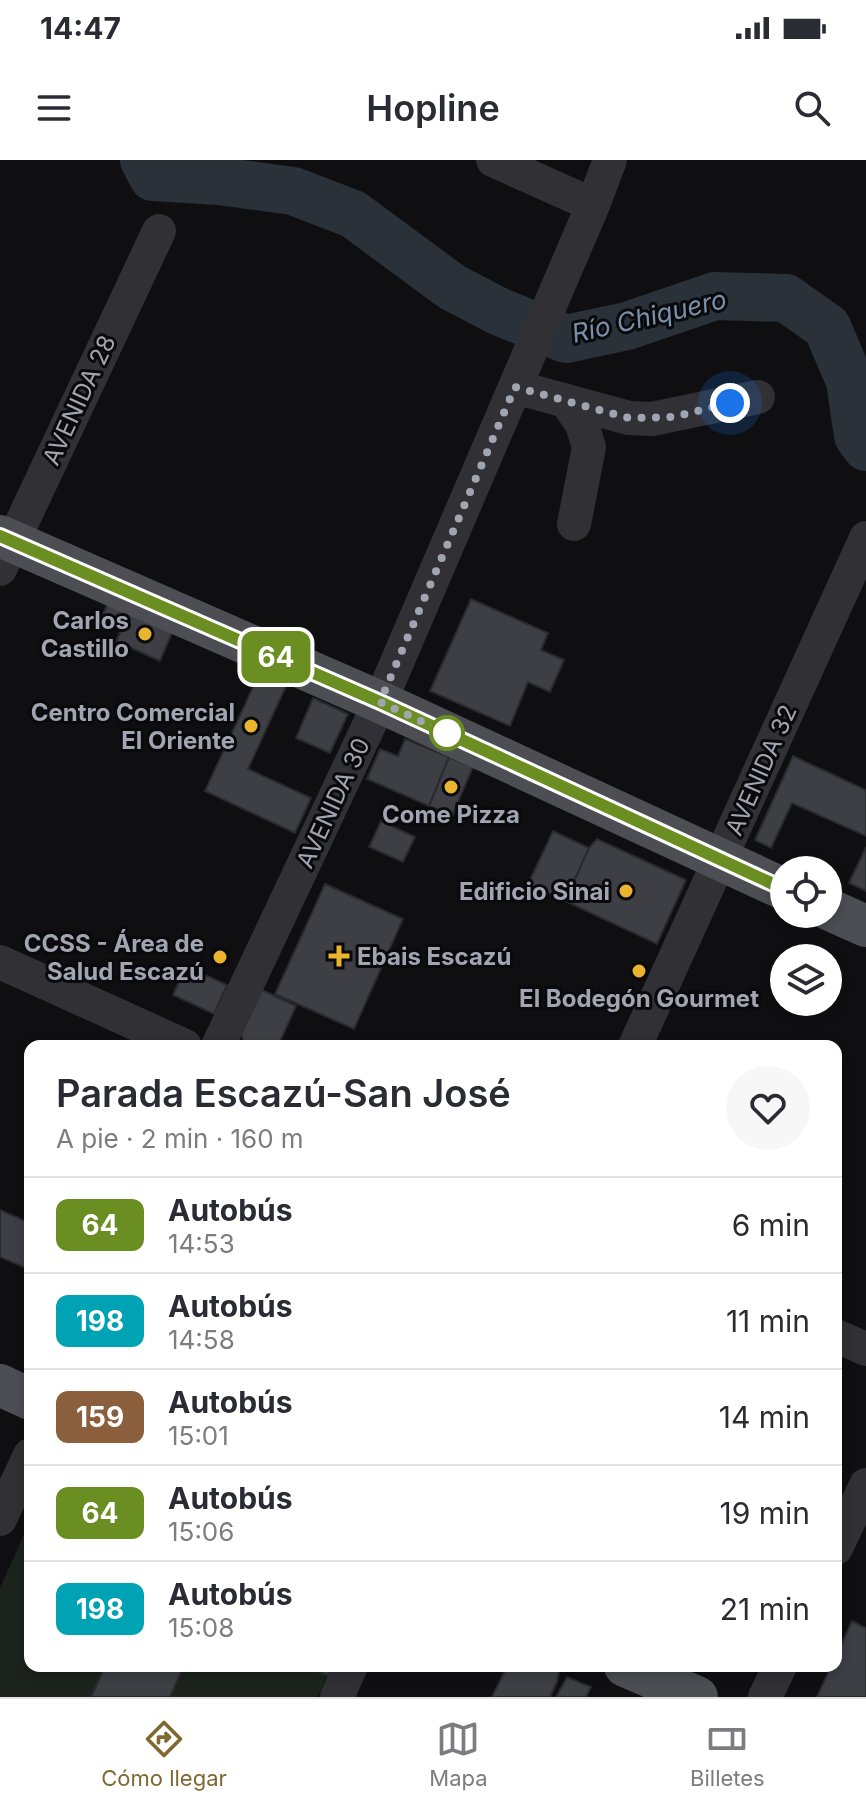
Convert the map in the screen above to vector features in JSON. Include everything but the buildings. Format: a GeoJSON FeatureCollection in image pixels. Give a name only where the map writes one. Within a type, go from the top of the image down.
{"type":"FeatureCollection","features":[{"type":"Feature","properties":{"kind":"main road"},"geometry":{"type":"LineString","coordinates":[[4,549],[380,702],[770,883]]}},
{"type":"Feature","properties":{"kind":"main road"},"geometry":{"type":"LineString","coordinates":[[842,915],[866,926]]}},
{"type":"Feature","properties":{"kind":"main road"},"geometry":{"type":"LineString","coordinates":[[0,1385],[24,1396]]}},
{"type":"Feature","properties":{"kind":"main road"},"geometry":{"type":"LineString","coordinates":[[639,1672],[697,1697]]}},
{"type":"Feature","properties":{"kind":"street"},"geometry":{"type":"LineString","coordinates":[[493,160],[593,205]]}},
{"type":"Feature","properties":{"kind":"street","name":"AVENIDA 30"},"geometry":{"type":"LineString","coordinates":[[221,1040],[380,702],[610,160]]}},
{"type":"Feature","properties":{"kind":"street","name":"AVENIDA 28"},"geometry":{"type":"LineString","coordinates":[[4,549],[159,231]]}},
{"type":"Feature","properties":{"kind":"street"},"geometry":{"type":"LineString","coordinates":[[515,387],[629,418],[652,419],[758,397]]}},
{"type":"Feature","properties":{"kind":"street"},"geometry":{"type":"LineString","coordinates":[[565,400],[582,424],[589,447],[574,524]]}},
{"type":"Feature","properties":{"kind":"street","name":"AVENIDA 32"},"geometry":{"type":"LineString","coordinates":[[638,1040],[866,538]]}},
{"type":"Feature","properties":{"kind":"street"},"geometry":{"type":"LineString","coordinates":[[0,962],[172,1040]]}},
{"type":"Feature","properties":{"kind":"street"},"geometry":{"type":"LineString","coordinates":[[842,1339],[866,1349]]}},
{"type":"Feature","properties":{"kind":"street"},"geometry":{"type":"LineString","coordinates":[[0,1519],[24,1468]]}},
{"type":"Feature","properties":{"kind":"street"},"geometry":{"type":"LineString","coordinates":[[842,1535],[866,1485]]}},
{"type":"Feature","properties":{"kind":"street"},"geometry":{"type":"LineString","coordinates":[[337,1697],[348,1672]]}},
{"type":"Feature","properties":{"kind":"street"},"geometry":{"type":"LineString","coordinates":[[765,1697],[777,1672]]}},
{"type":"Feature","properties":{"kind":"shaded area"},"geometry":{"type":"Polygon","coordinates":[[[24,1534],[24,1672],[102,1672],[91,1697],[0,1697],[0,1588],[24,1534]]]}},
{"type":"Feature","properties":{"kind":"shaded area"},"geometry":{"type":"Polygon","coordinates":[[[181,1672],[318,1672],[327,1676],[318,1697],[170,1697],[181,1672]]]}},
{"type":"Feature","properties":{"kind":"waterway","name":"Río Chiquero"},"geometry":{"type":"LineString","coordinates":[[144,160],[153,177],[219,181],[293,191],[353,214],[452,287],[498,311],[566,339],[627,326],[715,296],[786,298],[827,327],[850,381],[858,436],[866,447]]}},
{"type":"Feature","properties":{"kind":"bus line","name":"64"},"geometry":{"type":"LineString","coordinates":[[0,536],[380,702],[770,883]]}},
{"type":"Feature","properties":{"kind":"place","name":"Carlos Castillo"},"geometry":{"type":"Point","coordinates":[145,634]}},
{"type":"Feature","properties":{"kind":"place","name":"Centro Comercial El Oriente"},"geometry":{"type":"Point","coordinates":[251,726]}},
{"type":"Feature","properties":{"kind":"place","name":"Come Pizza"},"geometry":{"type":"Point","coordinates":[451,787]}},
{"type":"Feature","properties":{"kind":"place","name":"Edificio Sinai"},"geometry":{"type":"Point","coordinates":[626,891]}},
{"type":"Feature","properties":{"kind":"place","name":"Ebais Escazú"},"geometry":{"type":"Point","coordinates":[339,956]}},
{"type":"Feature","properties":{"kind":"place","name":"CCSS - Área de Salud Escazú"},"geometry":{"type":"Point","coordinates":[220,957]}},
{"type":"Feature","properties":{"kind":"place","name":"El Bodegón Gourmet"},"geometry":{"type":"Point","coordinates":[639,971]}},
{"type":"Feature","properties":{"kind":"route"},"geometry":{"type":"LineString","coordinates":[[447,733],[380,702],[515,387],[629,418],[673,417],[730,403]]}}]}
